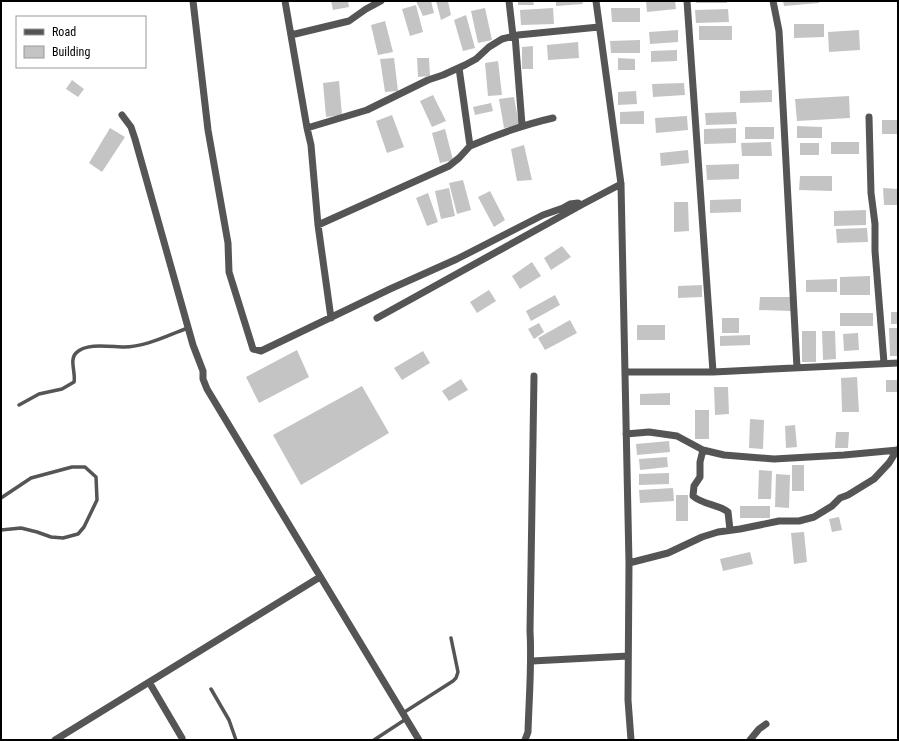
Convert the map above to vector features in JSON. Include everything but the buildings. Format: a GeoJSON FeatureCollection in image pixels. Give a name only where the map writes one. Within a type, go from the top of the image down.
{"type":"FeatureCollection","features":[{"type":"Feature","properties":{"kind":"street"},"geometry":{"type":"LineString","coordinates":[[193,1],[208,130],[219,200],[228,242],[229,272],[251,346],[256,351],[261,351],[457,259],[543,215],[570,204],[578,203],[581,205]]}},
{"type":"Feature","properties":{"kind":"street"},"geometry":{"type":"LineString","coordinates":[[285,1],[312,155],[318,224],[331,318]]}},
{"type":"Feature","properties":{"kind":"street"},"geometry":{"type":"LineString","coordinates":[[364,1],[366,9]]}},
{"type":"Feature","properties":{"kind":"street"},"geometry":{"type":"LineString","coordinates":[[291,35],[349,21],[381,1]]}},
{"type":"Feature","properties":{"kind":"street"},"geometry":{"type":"LineString","coordinates":[[509,1],[514,36],[522,125]]}},
{"type":"Feature","properties":{"kind":"street"},"geometry":{"type":"LineString","coordinates":[[596,1],[621,184],[629,563],[628,700],[631,740]]}},
{"type":"Feature","properties":{"kind":"street"},"geometry":{"type":"LineString","coordinates":[[687,1],[713,372]]}},
{"type":"Feature","properties":{"kind":"street"},"geometry":{"type":"LineString","coordinates":[[773,1],[779,31],[797,368]]}},
{"type":"Feature","properties":{"kind":"street"},"geometry":{"type":"LineString","coordinates":[[308,128],[367,110],[428,80],[459,68],[476,59],[489,47],[502,39],[514,36],[599,27]]}},
{"type":"Feature","properties":{"kind":"street"},"geometry":{"type":"LineString","coordinates":[[459,68],[470,146]]}},
{"type":"Feature","properties":{"kind":"street"},"geometry":{"type":"LineString","coordinates":[[122,115],[131,127],[136,139],[188,328],[203,371],[203,379],[207,389],[419,740]]}},
{"type":"Feature","properties":{"kind":"street"},"geometry":{"type":"LineString","coordinates":[[869,117],[870,194],[875,224],[875,251],[884,363]]}},
{"type":"Feature","properties":{"kind":"street"},"geometry":{"type":"LineString","coordinates":[[318,224],[449,166],[470,146],[522,125],[552,118]]}},
{"type":"Feature","properties":{"kind":"street"},"geometry":{"type":"LineString","coordinates":[[377,318],[621,184]]}},
{"type":"Feature","properties":{"kind":"street"},"geometry":{"type":"LineString","coordinates":[[626,372],[713,372],[898,363]]}},
{"type":"Feature","properties":{"kind":"street"},"geometry":{"type":"LineString","coordinates":[[525,740],[528,732],[529,676],[532,661],[530,624],[534,376]]}},
{"type":"Feature","properties":{"kind":"street"},"geometry":{"type":"LineString","coordinates":[[626,434],[649,432],[677,436],[703,450],[724,455],[774,459],[897,450]]}},
{"type":"Feature","properties":{"kind":"street"},"geometry":{"type":"LineString","coordinates":[[703,450],[700,462],[700,477],[694,486],[693,496],[697,499],[722,507],[728,512],[730,530]]}},
{"type":"Feature","properties":{"kind":"street"},"geometry":{"type":"LineString","coordinates":[[629,563],[668,553],[702,537],[730,530],[780,521],[799,521],[814,517],[832,506],[840,498],[848,495],[874,479],[889,463],[897,450]]}},
{"type":"Feature","properties":{"kind":"street"},"geometry":{"type":"LineString","coordinates":[[54,740],[320,577]]}},
{"type":"Feature","properties":{"kind":"street"},"geometry":{"type":"LineString","coordinates":[[532,661],[628,656]]}},
{"type":"Feature","properties":{"kind":"street"},"geometry":{"type":"LineString","coordinates":[[149,682],[182,738]]}},
{"type":"Feature","properties":{"kind":"street"},"geometry":{"type":"LineString","coordinates":[[750,740],[759,729],[766,724]]}},
{"type":"Feature","properties":{"kind":"lane"},"geometry":{"type":"LineString","coordinates":[[19,405],[39,394],[62,389],[74,382],[74,358],[76,353],[81,350],[97,346],[125,347],[137,345],[188,328]]}},
{"type":"Feature","properties":{"kind":"lane"},"geometry":{"type":"LineString","coordinates":[[1,498],[31,478],[72,467],[85,467],[96,478],[97,500],[84,527],[78,534],[63,538],[51,537],[21,528],[1,530]]}},
{"type":"Feature","properties":{"kind":"lane"},"geometry":{"type":"LineString","coordinates":[[374,740],[404,716],[453,682],[458,672],[451,638]]}},
{"type":"Feature","properties":{"kind":"lane"},"geometry":{"type":"LineString","coordinates":[[211,689],[229,720],[236,740]]}}]}
